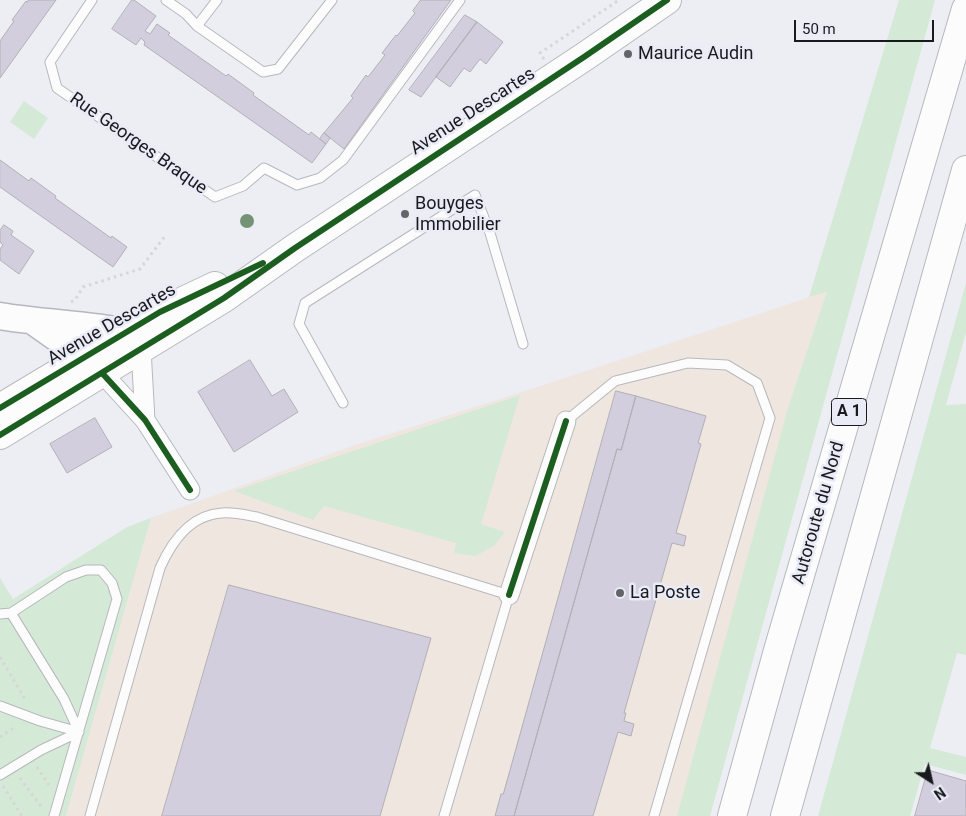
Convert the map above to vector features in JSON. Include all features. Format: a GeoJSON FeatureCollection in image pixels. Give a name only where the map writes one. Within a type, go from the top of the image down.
{"type":"FeatureCollection","features":[{"type":"Feature","properties":{"kind":"main road","name":"Avenue Descartes"},"geometry":{"type":"LineString","coordinates":[[0,435],[92,366],[134,340],[160,312],[295,248],[584,57],[666,0]]}},
{"type":"Feature","properties":{"kind":"main road","name":"Autoroute du Nord"},"geometry":{"type":"LineString","coordinates":[[732,816],[782,638],[966,9]]}},
{"type":"Feature","properties":{"kind":"main road"},"geometry":{"type":"LineString","coordinates":[[785,816],[966,170]]}},
{"type":"Feature","properties":{"kind":"main road"},"geometry":{"type":"LineString","coordinates":[[0,316],[34,322],[93,326],[134,340]]}},
{"type":"Feature","properties":{"kind":"main road"},"geometry":{"type":"LineString","coordinates":[[34,322],[92,366]]}},
{"type":"Feature","properties":{"kind":"main road","name":"Avenue Descartes"},"geometry":{"type":"LineString","coordinates":[[0,408],[92,366]]}},
{"type":"Feature","properties":{"kind":"street"},"geometry":{"type":"LineString","coordinates":[[134,340],[146,420]]}},
{"type":"Feature","properties":{"kind":"street"},"geometry":{"type":"LineString","coordinates":[[92,366],[146,420],[190,490]]}},
{"type":"Feature","properties":{"kind":"street"},"geometry":{"type":"LineString","coordinates":[[509,595],[566,421]]}},
{"type":"Feature","properties":{"kind":"lane","name":"Rue Georges Braque"},"geometry":{"type":"LineString","coordinates":[[92,0],[50,62],[57,88],[215,197],[243,186],[264,168],[297,185],[320,178],[343,160],[460,0]]}},
{"type":"Feature","properties":{"kind":"lane"},"geometry":{"type":"LineString","coordinates":[[166,0],[186,14],[197,26],[263,72],[278,69],[332,0]]}},
{"type":"Feature","properties":{"kind":"lane"},"geometry":{"type":"LineString","coordinates":[[197,26],[217,0]]}},
{"type":"Feature","properties":{"kind":"lane"},"geometry":{"type":"LineString","coordinates":[[342,403],[298,324],[305,303],[475,195],[490,233],[523,344]]}},
{"type":"Feature","properties":{"kind":"lane"},"geometry":{"type":"LineString","coordinates":[[566,421],[615,381],[688,363],[727,365],[758,383],[770,418],[654,816]]}},
{"type":"Feature","properties":{"kind":"lane"},"geometry":{"type":"LineString","coordinates":[[90,816],[160,568],[169,548],[181,532],[209,515],[222,513],[257,517],[509,595],[444,816]]}},
{"type":"Feature","properties":{"kind":"lane"},"geometry":{"type":"LineString","coordinates":[[0,614],[11,613],[66,577],[86,570],[101,570],[112,583],[117,599],[54,816]]}},
{"type":"Feature","properties":{"kind":"lane"},"geometry":{"type":"LineString","coordinates":[[11,613],[64,699],[79,732]]}},
{"type":"Feature","properties":{"kind":"lane"},"geometry":{"type":"LineString","coordinates":[[0,706],[37,720],[79,732]]}},
{"type":"Feature","properties":{"kind":"lane"},"geometry":{"type":"LineString","coordinates":[[0,775],[79,732]]}},
{"type":"Feature","properties":{"kind":"path"},"geometry":{"type":"LineString","coordinates":[[67,304],[75,300],[83,287],[140,269],[166,236]]}},
{"type":"Feature","properties":{"kind":"path"},"geometry":{"type":"LineString","coordinates":[[0,656],[37,720]]}},
{"type":"Feature","properties":{"kind":"path"},"geometry":{"type":"LineString","coordinates":[[30,757],[59,799]]}},
{"type":"Feature","properties":{"kind":"path"},"geometry":{"type":"LineString","coordinates":[[13,767],[48,816]]}},
{"type":"Feature","properties":{"kind":"path"},"geometry":{"type":"LineString","coordinates":[[0,781],[22,816]]}},
{"type":"Feature","properties":{"kind":"shaded area"},"geometry":{"type":"Polygon","coordinates":[[[858,281],[706,816],[66,816],[151,518],[355,445],[858,281]]]}},
{"type":"Feature","properties":{"kind":"green space"},"geometry":{"type":"Polygon","coordinates":[[[899,0],[935,0],[710,816],[677,816],[788,408],[827,292],[809,297],[899,0]]]}},
{"type":"Feature","properties":{"kind":"green space"},"geometry":{"type":"Polygon","coordinates":[[[24,101],[48,118],[34,139],[10,122],[24,101]]]}},
{"type":"Feature","properties":{"kind":"green space"},"geometry":{"type":"Polygon","coordinates":[[[966,283],[966,332],[946,405],[966,404],[966,655],[957,653],[930,748],[966,757],[966,775],[925,764],[910,816],[818,816],[966,283]]]}},
{"type":"Feature","properties":{"kind":"green space"},"geometry":{"type":"Polygon","coordinates":[[[520,395],[481,524],[505,532],[494,546],[475,556],[454,553],[456,543],[324,506],[313,520],[234,491],[520,395]]]}},
{"type":"Feature","properties":{"kind":"green space"},"geometry":{"type":"Polygon","coordinates":[[[151,518],[66,816],[0,816],[0,578],[13,599],[127,527],[151,518]]]}},
{"type":"Feature","properties":{"kind":"building"},"geometry":{"type":"Polygon","coordinates":[[[56,0],[0,78],[0,41],[14,21],[12,20],[26,1],[56,0]]]}},
{"type":"Feature","properties":{"kind":"building"},"geometry":{"type":"Polygon","coordinates":[[[132,0],[156,16],[145,31],[150,34],[157,24],[170,33],[168,35],[226,76],[228,74],[254,93],[253,95],[309,135],[311,132],[326,144],[312,163],[144,45],[145,42],[141,38],[136,45],[112,29],[132,0]]]}},
{"type":"Feature","properties":{"kind":"building"},"geometry":{"type":"Polygon","coordinates":[[[421,0],[451,0],[344,149],[324,133],[353,98],[351,96],[366,75],[368,77],[385,55],[382,53],[415,13],[413,11],[421,0]]]}},
{"type":"Feature","properties":{"kind":"building"},"geometry":{"type":"Polygon","coordinates":[[[465,15],[477,22],[421,97],[409,90],[465,15]]]}},
{"type":"Feature","properties":{"kind":"building"},"geometry":{"type":"Polygon","coordinates":[[[477,22],[503,42],[486,64],[480,59],[470,72],[464,68],[450,87],[436,77],[477,22]]]}},
{"type":"Feature","properties":{"kind":"building"},"geometry":{"type":"Polygon","coordinates":[[[324,133],[330,138],[326,144],[320,139],[324,133]]]}},
{"type":"Feature","properties":{"kind":"building"},"geometry":{"type":"Polygon","coordinates":[[[0,160],[29,181],[31,178],[56,196],[55,198],[111,238],[112,236],[127,247],[113,267],[0,187],[0,160]]]}},
{"type":"Feature","properties":{"kind":"building"},"geometry":{"type":"Polygon","coordinates":[[[4,225],[13,231],[11,235],[34,251],[19,274],[0,260],[0,249],[3,245],[0,242],[0,231],[4,225]]]}},
{"type":"Feature","properties":{"kind":"building"},"geometry":{"type":"Polygon","coordinates":[[[250,360],[272,396],[284,389],[298,412],[234,452],[198,392],[250,360]]]}},
{"type":"Feature","properties":{"kind":"building"},"geometry":{"type":"Polygon","coordinates":[[[616,391],[636,396],[621,450],[617,449],[514,816],[495,816],[501,794],[503,794],[616,391]]]}},
{"type":"Feature","properties":{"kind":"building"},"geometry":{"type":"Polygon","coordinates":[[[636,396],[706,416],[698,443],[701,444],[676,533],[686,536],[684,546],[672,543],[624,713],[626,713],[624,721],[634,724],[631,736],[618,732],[593,816],[514,816],[617,449],[621,450],[636,396]]]}},
{"type":"Feature","properties":{"kind":"building"},"geometry":{"type":"Polygon","coordinates":[[[95,418],[112,447],[67,473],[50,444],[95,418]]]}},
{"type":"Feature","properties":{"kind":"building"},"geometry":{"type":"Polygon","coordinates":[[[229,585],[431,638],[380,816],[162,816],[229,585]]]}},
{"type":"Feature","properties":{"kind":"building"},"geometry":{"type":"Polygon","coordinates":[[[928,770],[966,781],[966,816],[915,816],[928,770]]]}},
{"type":"Feature","properties":{"kind":"cycle path"},"geometry":{"type":"LineString","coordinates":[[0,435],[224,298],[295,248],[667,0]]}},
{"type":"Feature","properties":{"kind":"cycle path"},"geometry":{"type":"LineString","coordinates":[[0,408],[160,312],[263,263]]}},
{"type":"Feature","properties":{"kind":"cycle path"},"geometry":{"type":"LineString","coordinates":[[102,373],[145,420],[190,490]]}},
{"type":"Feature","properties":{"kind":"cycle path"},"geometry":{"type":"LineString","coordinates":[[509,595],[566,421]]}},
{"type":"Feature","properties":{"kind":"place","name":"Maurice Audin"},"geometry":{"type":"Point","coordinates":[628,54]}},
{"type":"Feature","properties":{"kind":"place","name":"Bouyges Immobilier"},"geometry":{"type":"Point","coordinates":[405,214]}},
{"type":"Feature","properties":{"kind":"place","name":"La Poste"},"geometry":{"type":"Point","coordinates":[620,593]}}]}
